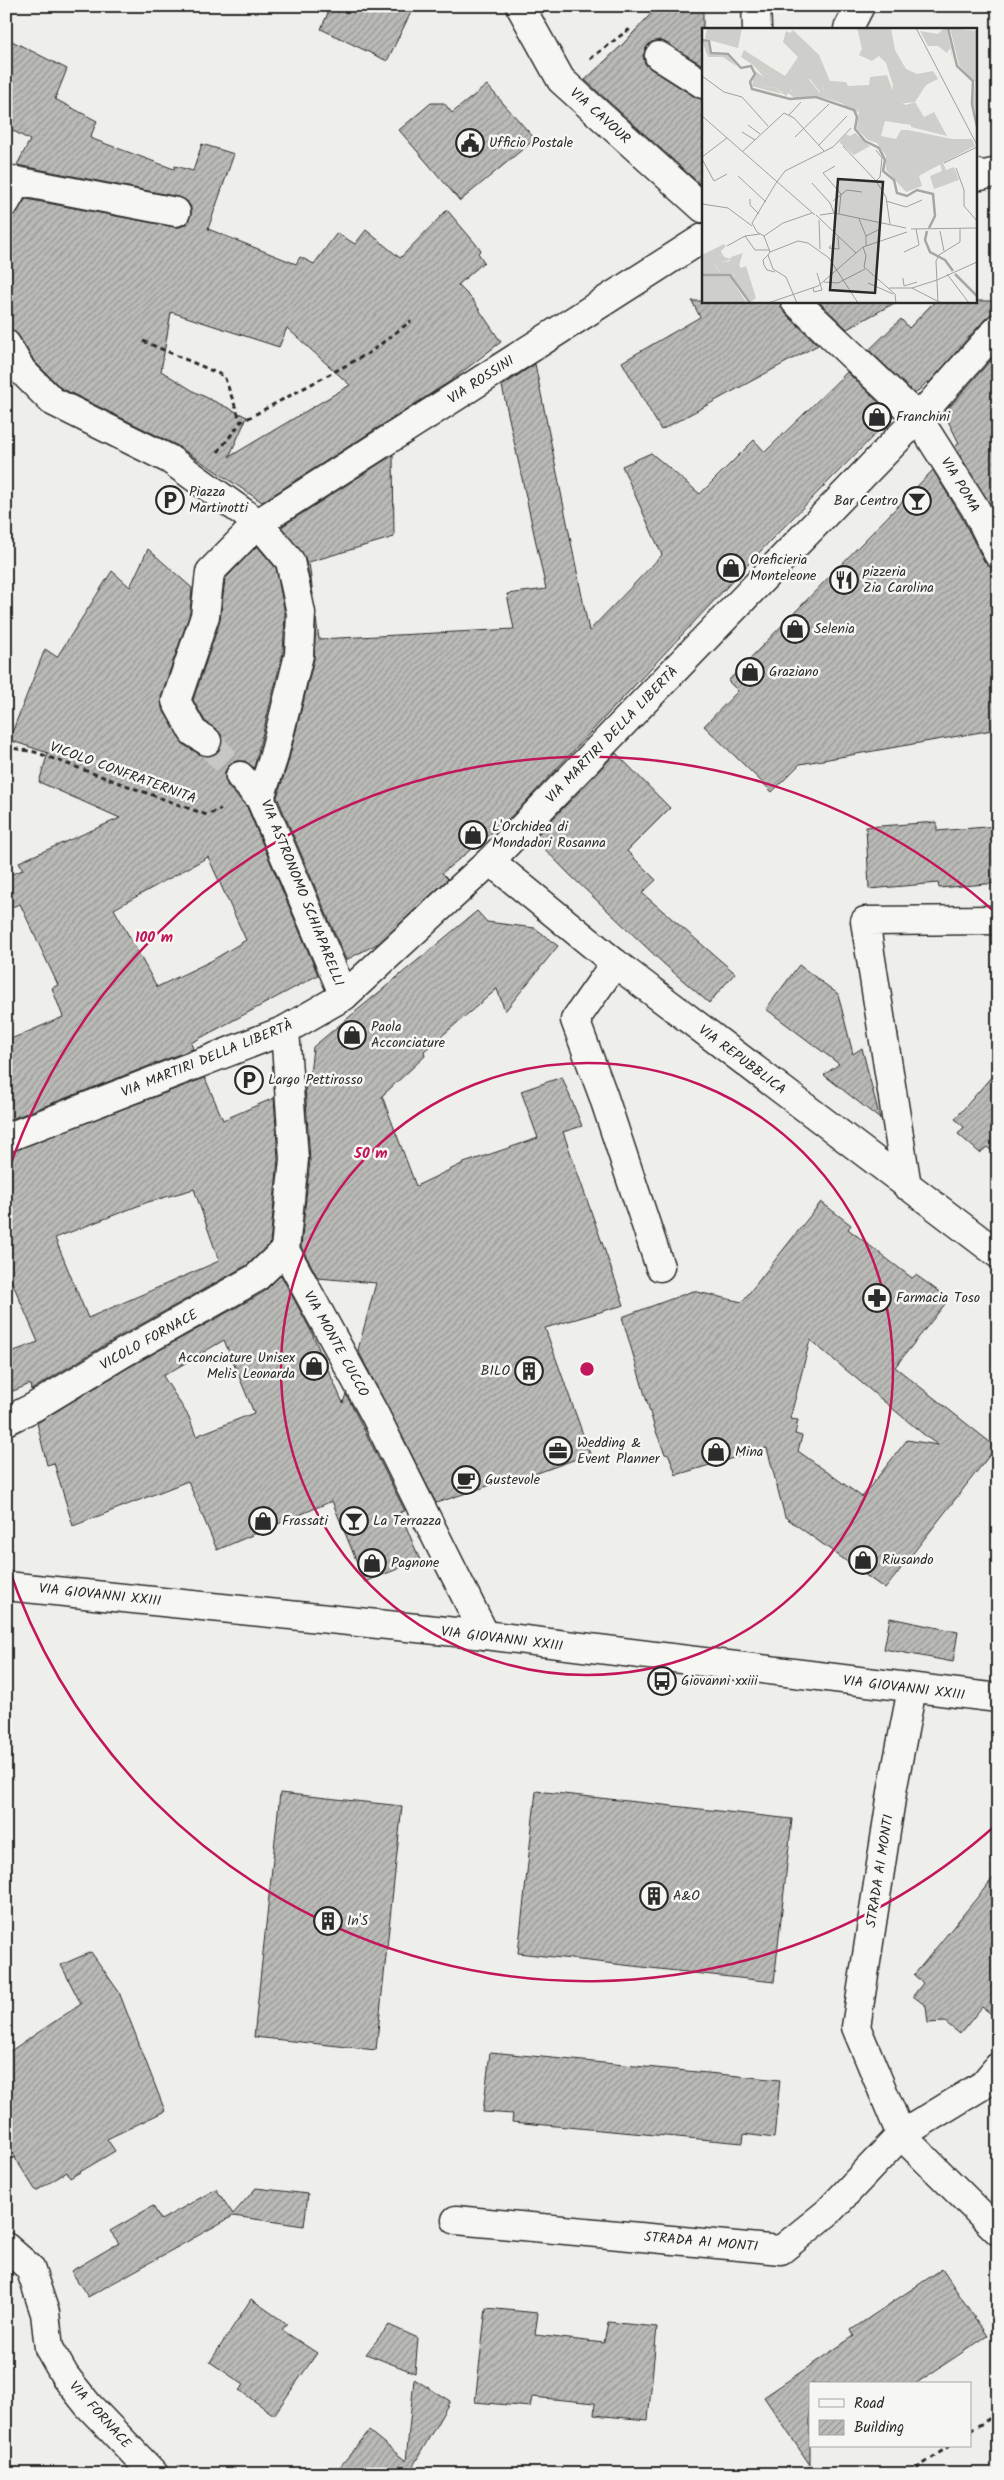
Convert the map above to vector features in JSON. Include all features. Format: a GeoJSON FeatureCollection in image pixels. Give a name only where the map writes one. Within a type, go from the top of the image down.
{"type":"FeatureCollection","features":[{"type":"Feature","properties":{"kind":"street","name":"VIA CAVOUR"},"geometry":{"type":"LineString","coordinates":[[520,6],[561,80],[702,207]]}},
{"type":"Feature","properties":{"kind":"street"},"geometry":{"type":"LineString","coordinates":[[756,6],[757,28]]}},
{"type":"Feature","properties":{"kind":"street"},"geometry":{"type":"LineString","coordinates":[[849,28],[860,6]]}},
{"type":"Feature","properties":{"kind":"street"},"geometry":{"type":"LineString","coordinates":[[660,56],[702,83]]}},
{"type":"Feature","properties":{"kind":"street"},"geometry":{"type":"LineString","coordinates":[[976,174],[980,176],[998,172]]}},
{"type":"Feature","properties":{"kind":"street"},"geometry":{"type":"LineString","coordinates":[[10,188],[176,212]]}},
{"type":"Feature","properties":{"kind":"street","name":"VIA ROSSINI"},"geometry":{"type":"LineString","coordinates":[[207,741],[192,732],[176,701],[205,616],[210,572],[258,522],[702,239]]}},
{"type":"Feature","properties":{"kind":"street"},"geometry":{"type":"LineString","coordinates":[[796,302],[918,418]]}},
{"type":"Feature","properties":{"kind":"street","name":"VIA MARTIRI DELLA LIBERTÀ"},"geometry":{"type":"LineString","coordinates":[[6,1138],[285,1030],[344,996],[490,861],[918,418],[998,328]]}},
{"type":"Feature","properties":{"kind":"street","name":"VIA ASTRONOMO SCHIAPARELLI"},"geometry":{"type":"LineString","coordinates":[[6,344],[22,371],[52,401],[169,459],[258,522],[290,560],[301,613],[299,655],[274,759],[260,798],[344,996]]}},
{"type":"Feature","properties":{"kind":"street","name":"VIA POMA"},"geometry":{"type":"LineString","coordinates":[[918,418],[975,508],[998,554]]}},
{"type":"Feature","properties":{"kind":"street"},"geometry":{"type":"LineString","coordinates":[[240,776],[260,798]]}},
{"type":"Feature","properties":{"kind":"street","name":"VIA REPUBBLICA"},"geometry":{"type":"LineString","coordinates":[[490,861],[615,963],[998,1254]]}},
{"type":"Feature","properties":{"kind":"street"},"geometry":{"type":"LineString","coordinates":[[908,1186],[865,921],[998,920]]}},
{"type":"Feature","properties":{"kind":"street"},"geometry":{"type":"LineString","coordinates":[[615,963],[575,1020],[603,1095],[660,1266]]}},
{"type":"Feature","properties":{"kind":"street"},"geometry":{"type":"LineString","coordinates":[[285,1030],[294,1159],[285,1250]]}},
{"type":"Feature","properties":{"kind":"street","name":"VICOLO FORNACE"},"geometry":{"type":"LineString","coordinates":[[6,1421],[34,1407],[123,1353],[249,1283],[285,1250]]}},
{"type":"Feature","properties":{"kind":"street","name":"VIA MONTE CUCCO"},"geometry":{"type":"LineString","coordinates":[[285,1250],[374,1413],[484,1635]]}},
{"type":"Feature","properties":{"kind":"street","name":"VIA GIOVANNI XXIII"},"geometry":{"type":"LineString","coordinates":[[6,1586],[484,1635],[912,1689],[998,1698]]}},
{"type":"Feature","properties":{"kind":"street","name":"STRADA AI MONTI"},"geometry":{"type":"LineString","coordinates":[[912,1689],[893,1786],[856,2027],[901,2135],[998,2231]]}},
{"type":"Feature","properties":{"kind":"street"},"geometry":{"type":"LineString","coordinates":[[901,2135],[983,2086],[998,2067]]}},
{"type":"Feature","properties":{"kind":"street","name":"STRADA AI MONTI"},"geometry":{"type":"LineString","coordinates":[[456,2220],[781,2250],[828,2212],[901,2135]]}},
{"type":"Feature","properties":{"kind":"street","name":"VIA FORNACE"},"geometry":{"type":"LineString","coordinates":[[6,2247],[30,2268],[45,2313],[49,2348],[65,2376],[88,2405],[154,2474]]}},
{"type":"Feature","properties":{"kind":"path"},"geometry":{"type":"LineString","coordinates":[[561,80],[628,30],[660,56]]}},
{"type":"Feature","properties":{"kind":"path"},"geometry":{"type":"LineString","coordinates":[[143,341],[224,376],[241,422],[369,353],[411,321]]}},
{"type":"Feature","properties":{"kind":"path","name":"VICOLO CONFRATERNITA"},"geometry":{"type":"LineString","coordinates":[[6,747],[35,752],[206,815],[244,799],[260,798]]}},
{"type":"Feature","properties":{"kind":"path"},"geometry":{"type":"LineString","coordinates":[[972,2430],[998,2412]]}},
{"type":"Feature","properties":{"kind":"path"},"geometry":{"type":"LineString","coordinates":[[909,2474],[946,2448]]}},
{"type":"Feature","properties":{"kind":"building"},"geometry":{"type":"Polygon","coordinates":[[[331,6],[414,6],[387,61],[321,29],[331,6]]]}},
{"type":"Feature","properties":{"kind":"building"},"geometry":{"type":"Polygon","coordinates":[[[658,6],[703,6],[702,64],[660,40],[651,42],[643,56],[645,64],[651,69],[702,100],[702,186],[585,80],[623,44],[658,6]]]}},
{"type":"Feature","properties":{"kind":"building"},"geometry":{"type":"Polygon","coordinates":[[[6,38],[67,69],[55,99],[97,121],[90,138],[174,169],[175,166],[193,171],[202,144],[234,154],[208,229],[296,264],[300,257],[314,264],[337,233],[355,244],[366,230],[400,258],[447,210],[481,250],[478,253],[484,262],[458,285],[472,299],[501,342],[449,382],[262,502],[176,445],[61,388],[34,361],[19,336],[14,331],[6,328],[6,218],[14,215],[26,199],[174,227],[181,227],[187,223],[191,215],[191,207],[187,201],[179,197],[17,165],[30,140],[6,127],[6,38]],[[171,312],[161,371],[195,392],[247,417],[229,457],[350,385],[287,328],[279,347],[171,312]]]}},
{"type":"Feature","properties":{"kind":"building","name":"Ufficio Postale"},"geometry":{"type":"Polygon","coordinates":[[[487,85],[535,139],[460,201],[399,130],[431,103],[444,103],[452,113],[487,85]]]}},
{"type":"Feature","properties":{"kind":"building"},"geometry":{"type":"Polygon","coordinates":[[[692,301],[780,302],[784,312],[818,345],[661,430],[622,362],[700,317],[692,301]]]}},
{"type":"Feature","properties":{"kind":"building"},"geometry":{"type":"Polygon","coordinates":[[[998,301],[998,313],[986,318],[929,383],[928,381],[915,394],[869,350],[901,319],[909,328],[934,302],[998,301]]]}},
{"type":"Feature","properties":{"kind":"building"},"geometry":{"type":"Polygon","coordinates":[[[819,302],[896,302],[847,329],[819,302]]]}},
{"type":"Feature","properties":{"kind":"building"},"geometry":{"type":"Polygon","coordinates":[[[998,352],[998,519],[955,447],[959,443],[944,413],[998,352]]]}},
{"type":"Feature","properties":{"kind":"building"},"geometry":{"type":"Polygon","coordinates":[[[535,364],[589,631],[662,555],[622,466],[651,453],[700,494],[754,440],[765,452],[847,372],[893,416],[770,541],[513,815],[442,873],[448,879],[379,943],[346,960],[277,797],[288,763],[314,659],[316,619],[319,639],[514,629],[507,594],[546,589],[502,386],[535,364]]]}},
{"type":"Feature","properties":{"kind":"building"},"geometry":{"type":"Polygon","coordinates":[[[393,455],[394,537],[309,562],[313,595],[305,557],[281,527],[393,455]]]}},
{"type":"Feature","properties":{"kind":"building"},"geometry":{"type":"Polygon","coordinates":[[[933,470],[961,516],[984,561],[990,567],[998,570],[998,729],[800,764],[772,792],[704,726],[738,691],[728,681],[933,470]]]}},
{"type":"Feature","properties":{"kind":"building"},"geometry":{"type":"Polygon","coordinates":[[[257,546],[276,568],[285,614],[283,653],[254,768],[245,761],[236,761],[230,764],[225,771],[225,779],[228,787],[247,807],[318,975],[191,1043],[193,1049],[6,1121],[6,1041],[63,1017],[52,988],[58,985],[20,904],[6,909],[6,876],[23,870],[19,862],[120,818],[39,782],[48,753],[9,740],[45,649],[57,657],[112,571],[130,587],[148,549],[192,588],[190,613],[161,696],[162,708],[184,745],[206,757],[214,755],[220,749],[223,742],[221,734],[205,721],[193,700],[220,621],[225,579],[257,546]],[[208,857],[114,909],[157,987],[211,961],[246,940],[208,857]]]}},
{"type":"Feature","properties":{"kind":"building"},"geometry":{"type":"Polygon","coordinates":[[[616,753],[670,808],[627,851],[656,880],[642,893],[735,973],[709,1003],[664,964],[534,838],[616,753]]]}},
{"type":"Feature","properties":{"kind":"building"},"geometry":{"type":"Polygon","coordinates":[[[937,822],[937,831],[998,826],[998,883],[939,888],[938,883],[869,889],[866,827],[937,822]]]}},
{"type":"Feature","properties":{"kind":"building"},"geometry":{"type":"Polygon","coordinates":[[[477,911],[487,922],[535,928],[558,946],[505,1011],[497,989],[424,1051],[425,1056],[382,1096],[416,1186],[464,1163],[538,1138],[521,1091],[562,1077],[582,1126],[563,1132],[624,1305],[545,1328],[590,1454],[518,1480],[503,1481],[436,1503],[358,1350],[376,1283],[318,1278],[301,1247],[310,1160],[305,1086],[309,1084],[313,1047],[477,911]]]}},
{"type":"Feature","properties":{"kind":"building"},"geometry":{"type":"Polygon","coordinates":[[[799,965],[838,994],[853,1054],[862,1048],[880,1119],[824,1075],[839,1064],[766,1009],[799,965]]]}},
{"type":"Feature","properties":{"kind":"building"},"geometry":{"type":"Polygon","coordinates":[[[998,1069],[998,1156],[987,1147],[980,1153],[958,1134],[964,1127],[955,1119],[998,1069]]]}},
{"type":"Feature","properties":{"kind":"building"},"geometry":{"type":"Polygon","coordinates":[[[205,1078],[223,1120],[274,1098],[278,1159],[270,1243],[247,1265],[115,1339],[31,1390],[30,1384],[6,1394],[6,1354],[38,1342],[6,1268],[6,1153],[205,1078]],[[194,1189],[148,1202],[55,1238],[88,1318],[219,1261],[194,1189]]]}},
{"type":"Feature","properties":{"kind":"building"},"geometry":{"type":"Polygon","coordinates":[[[821,1202],[851,1225],[848,1229],[912,1278],[916,1275],[949,1299],[895,1367],[996,1447],[885,1589],[785,1517],[767,1448],[676,1475],[669,1455],[665,1454],[655,1429],[622,1317],[693,1291],[742,1302],[821,1202]],[[810,1340],[790,1419],[798,1420],[795,1434],[802,1436],[798,1451],[862,1497],[907,1440],[938,1445],[810,1340]]]}},
{"type":"Feature","properties":{"kind":"building"},"geometry":{"type":"Polygon","coordinates":[[[281,1275],[310,1329],[343,1403],[346,1394],[405,1511],[400,1512],[420,1560],[365,1582],[332,1501],[217,1550],[188,1481],[73,1526],[54,1463],[47,1465],[37,1423],[131,1366],[264,1292],[281,1275]],[[224,1340],[163,1376],[189,1417],[196,1436],[254,1413],[224,1340]]]}},
{"type":"Feature","properties":{"kind":"building"},"geometry":{"type":"Polygon","coordinates":[[[890,1618],[958,1632],[953,1662],[884,1649],[890,1618]]]}},
{"type":"Feature","properties":{"kind":"building","name":"A&O"},"geometry":{"type":"Polygon","coordinates":[[[536,1791],[792,1819],[774,1982],[518,1953],[536,1791]]]}},
{"type":"Feature","properties":{"kind":"building","name":"In'S"},"geometry":{"type":"Polygon","coordinates":[[[280,1793],[402,1806],[376,2050],[254,2037],[280,1793]]]}},
{"type":"Feature","properties":{"kind":"building"},"geometry":{"type":"Polygon","coordinates":[[[998,1872],[998,2019],[982,2007],[960,2034],[945,2022],[928,2023],[926,2006],[913,1996],[923,1983],[914,1975],[998,1872]]]}},
{"type":"Feature","properties":{"kind":"building"},"geometry":{"type":"Polygon","coordinates":[[[91,1952],[119,1992],[165,2111],[107,2139],[115,2151],[70,2178],[67,2172],[36,2191],[6,2144],[6,2054],[81,2004],[61,1965],[91,1952]]]}},
{"type":"Feature","properties":{"kind":"building"},"geometry":{"type":"Polygon","coordinates":[[[490,2052],[780,2080],[774,2138],[744,2134],[743,2143],[512,2122],[513,2114],[483,2112],[490,2052]]]}},
{"type":"Feature","properties":{"kind":"building"},"geometry":{"type":"Polygon","coordinates":[[[256,2188],[308,2194],[304,2226],[233,2216],[88,2297],[71,2271],[119,2243],[110,2231],[153,2206],[161,2220],[216,2189],[233,2214],[256,2188]]]}},
{"type":"Feature","properties":{"kind":"building"},"geometry":{"type":"Polygon","coordinates":[[[942,2269],[987,2336],[918,2382],[809,2382],[810,2465],[764,2397],[854,2336],[851,2330],[942,2269]]]}},
{"type":"Feature","properties":{"kind":"building"},"geometry":{"type":"Polygon","coordinates":[[[251,2299],[287,2324],[282,2330],[317,2353],[274,2415],[239,2390],[244,2385],[210,2362],[251,2299]]]}},
{"type":"Feature","properties":{"kind":"building"},"geometry":{"type":"Polygon","coordinates":[[[486,2308],[538,2313],[535,2335],[604,2343],[608,2322],[657,2327],[648,2420],[594,2415],[595,2403],[532,2397],[530,2407],[475,2402],[486,2308]]]}},
{"type":"Feature","properties":{"kind":"building"},"geometry":{"type":"Polygon","coordinates":[[[389,2325],[418,2338],[415,2373],[366,2354],[389,2325]]]}},
{"type":"Feature","properties":{"kind":"building"},"geometry":{"type":"Polygon","coordinates":[[[414,2379],[450,2401],[413,2466],[422,2474],[334,2474],[369,2431],[406,2461],[414,2379]]]}},
{"type":"Feature","properties":{"kind":"tunnel"},"geometry":{"type":"LineString","coordinates":[[207,741],[240,776]]}},
{"type":"Feature","properties":{"kind":"place","name":"Ufficio Postale"},"geometry":{"type":"Point","coordinates":[470,143]}},
{"type":"Feature","properties":{"kind":"place","name":"Franchini"},"geometry":{"type":"Point","coordinates":[877,417]}},
{"type":"Feature","properties":{"kind":"place","name":"Piazza Martinotti"},"geometry":{"type":"Point","coordinates":[170,500]}},
{"type":"Feature","properties":{"kind":"place","name":"Bar Centro"},"geometry":{"type":"Point","coordinates":[917,501]}},
{"type":"Feature","properties":{"kind":"place","name":"Oreficieria Monteleone"},"geometry":{"type":"Point","coordinates":[731,568]}},
{"type":"Feature","properties":{"kind":"place","name":"pizzeria Zia Carolina"},"geometry":{"type":"Point","coordinates":[844,580]}},
{"type":"Feature","properties":{"kind":"place","name":"Selenia"},"geometry":{"type":"Point","coordinates":[795,629]}},
{"type":"Feature","properties":{"kind":"place","name":"Graziano"},"geometry":{"type":"Point","coordinates":[750,672]}},
{"type":"Feature","properties":{"kind":"place","name":"L'Orchidea di Mondadori Rosanna"},"geometry":{"type":"Point","coordinates":[473,835]}},
{"type":"Feature","properties":{"kind":"place","name":"Paola Acconciature"},"geometry":{"type":"Point","coordinates":[352,1035]}},
{"type":"Feature","properties":{"kind":"place","name":"Largo Pettirosso"},"geometry":{"type":"Point","coordinates":[249,1080]}},
{"type":"Feature","properties":{"kind":"place","name":"Farmacia Toso"},"geometry":{"type":"Point","coordinates":[877,1298]}},
{"type":"Feature","properties":{"kind":"place","name":"Acconciature Unisex Melis Leonarda"},"geometry":{"type":"Point","coordinates":[314,1366]}},
{"type":"Feature","properties":{"kind":"place","name":"BILO"},"geometry":{"type":"Point","coordinates":[529,1371]}},
{"type":"Feature","properties":{"kind":"place","name":"Wedding & Event Planner"},"geometry":{"type":"Point","coordinates":[558,1451]}},
{"type":"Feature","properties":{"kind":"place","name":"Mina"},"geometry":{"type":"Point","coordinates":[716,1452]}},
{"type":"Feature","properties":{"kind":"place","name":"Gustevole"},"geometry":{"type":"Point","coordinates":[466,1480]}},
{"type":"Feature","properties":{"kind":"place","name":"Frassati"},"geometry":{"type":"Point","coordinates":[263,1521]}},
{"type":"Feature","properties":{"kind":"place","name":"La Terrazza"},"geometry":{"type":"Point","coordinates":[354,1521]}},
{"type":"Feature","properties":{"kind":"place","name":"Riusando"},"geometry":{"type":"Point","coordinates":[863,1560]}},
{"type":"Feature","properties":{"kind":"place","name":"Pagnone"},"geometry":{"type":"Point","coordinates":[372,1563]}},
{"type":"Feature","properties":{"kind":"place","name":"Giovanni xxiii"},"geometry":{"type":"Point","coordinates":[662,1681]}},
{"type":"Feature","properties":{"kind":"place","name":"A&O"},"geometry":{"type":"Point","coordinates":[654,1896]}},
{"type":"Feature","properties":{"kind":"place","name":"In'S"},"geometry":{"type":"Point","coordinates":[328,1921]}}]}
